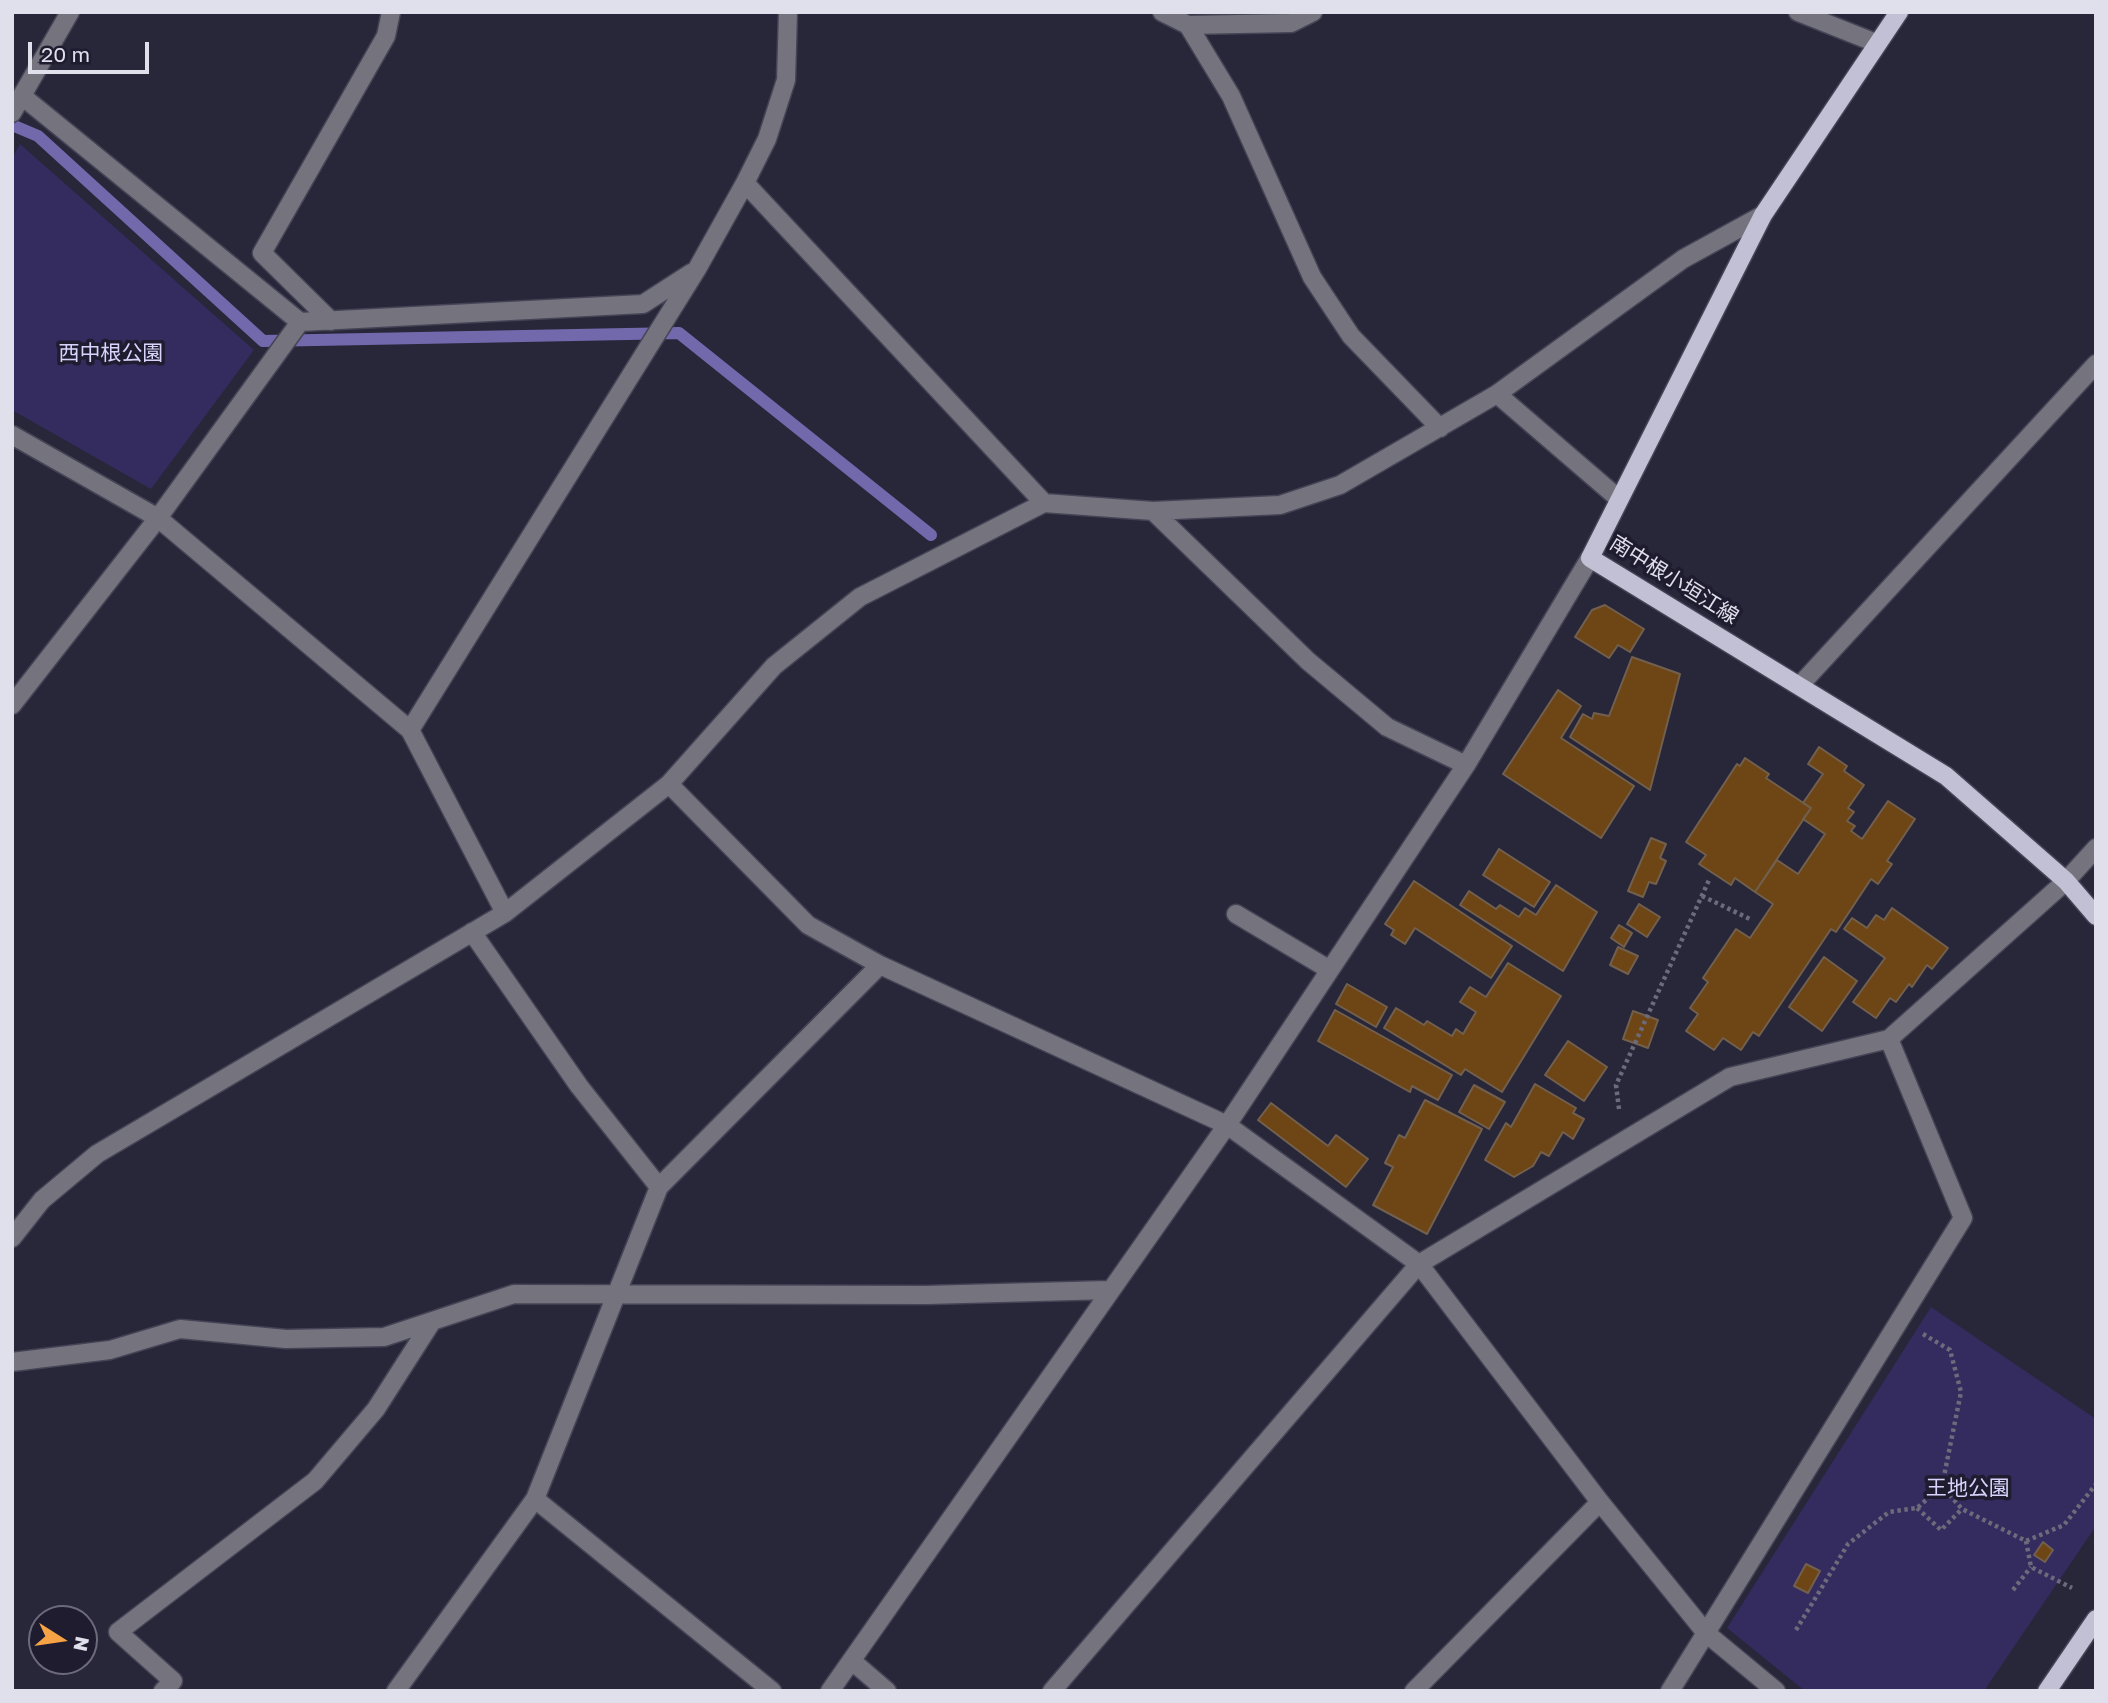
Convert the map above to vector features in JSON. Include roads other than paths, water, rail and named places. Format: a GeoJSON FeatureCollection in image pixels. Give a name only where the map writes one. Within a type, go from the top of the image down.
{"type":"FeatureCollection","features":[{"type":"Feature","properties":{"kind":"main road","name":"南中根小垣江線"},"geometry":{"type":"LineString","coordinates":[[1899,12],[1763,215],[1590,558],[1801,684],[1947,776],[2066,881],[2096,916]]}},
{"type":"Feature","properties":{"kind":"main road"},"geometry":{"type":"LineString","coordinates":[[2047,1691],[2096,1619]]}},
{"type":"Feature","properties":{"kind":"street"},"geometry":{"type":"LineString","coordinates":[[70,12],[18,103],[299,324],[643,304],[697,269]]}},
{"type":"Feature","properties":{"kind":"street"},"geometry":{"type":"LineString","coordinates":[[331,321],[262,253],[386,36],[391,12]]}},
{"type":"Feature","properties":{"kind":"street"},"geometry":{"type":"LineString","coordinates":[[410,730],[697,269],[745,183],[767,139],[786,80],[788,12]]}},
{"type":"Feature","properties":{"kind":"street"},"geometry":{"type":"LineString","coordinates":[[1163,12],[1188,25],[1291,23],[1313,12]]}},
{"type":"Feature","properties":{"kind":"street"},"geometry":{"type":"LineString","coordinates":[[1798,12],[1876,43]]}},
{"type":"Feature","properties":{"kind":"street"},"geometry":{"type":"LineString","coordinates":[[1188,25],[1231,96],[1312,277],[1351,336],[1440,428]]}},
{"type":"Feature","properties":{"kind":"street"},"geometry":{"type":"LineString","coordinates":[[745,183],[1044,503]]}},
{"type":"Feature","properties":{"kind":"street"},"geometry":{"type":"LineString","coordinates":[[12,1238],[42,1200],[97,1154],[505,913],[669,784],[774,666],[860,597],[1044,503],[1153,511],[1280,505],[1340,485],[1497,394],[1682,259],[1763,215]]}},
{"type":"Feature","properties":{"kind":"street"},"geometry":{"type":"LineString","coordinates":[[12,705],[158,518],[299,324]]}},
{"type":"Feature","properties":{"kind":"street"},"geometry":{"type":"LineString","coordinates":[[1801,684],[2096,364]]}},
{"type":"Feature","properties":{"kind":"street"},"geometry":{"type":"LineString","coordinates":[[1497,394],[1619,499]]}},
{"type":"Feature","properties":{"kind":"street"},"geometry":{"type":"LineString","coordinates":[[12,435],[158,518],[410,730],[505,913]]}},
{"type":"Feature","properties":{"kind":"street"},"geometry":{"type":"LineString","coordinates":[[1153,511],[1308,661],[1387,727],[1466,765]]}},
{"type":"Feature","properties":{"kind":"street"},"geometry":{"type":"LineString","coordinates":[[830,1691],[1227,1125],[1466,765],[1590,558]]}},
{"type":"Feature","properties":{"kind":"street"},"geometry":{"type":"LineString","coordinates":[[669,784],[808,925],[880,965],[1227,1125],[1419,1264],[1600,1502],[1706,1633],[1776,1691]]}},
{"type":"Feature","properties":{"kind":"street"},"geometry":{"type":"LineString","coordinates":[[1052,1691],[1419,1264],[1730,1077],[1889,1039],[2066,881],[2096,848]]}},
{"type":"Feature","properties":{"kind":"street"},"geometry":{"type":"LineString","coordinates":[[1236,914],[1330,970]]}},
{"type":"Feature","properties":{"kind":"street"},"geometry":{"type":"LineString","coordinates":[[472,932],[579,1086],[659,1187]]}},
{"type":"Feature","properties":{"kind":"street"},"geometry":{"type":"LineString","coordinates":[[396,1691],[535,1499],[659,1187],[880,965]]}},
{"type":"Feature","properties":{"kind":"street"},"geometry":{"type":"LineString","coordinates":[[1670,1691],[1963,1218],[1889,1039]]}},
{"type":"Feature","properties":{"kind":"street"},"geometry":{"type":"LineString","coordinates":[[12,1362],[110,1350],[180,1329],[286,1339],[384,1336],[514,1294],[926,1295],[1110,1290]]}},
{"type":"Feature","properties":{"kind":"street"},"geometry":{"type":"LineString","coordinates":[[163,1691],[173,1681],[118,1632],[315,1481],[376,1409],[430,1323]]}},
{"type":"Feature","properties":{"kind":"street"},"geometry":{"type":"LineString","coordinates":[[535,1499],[772,1691]]}},
{"type":"Feature","properties":{"kind":"street"},"geometry":{"type":"LineString","coordinates":[[1414,1691],[1600,1502]]}},
{"type":"Feature","properties":{"kind":"street"},"geometry":{"type":"LineString","coordinates":[[852,1661],[887,1691]]}},
{"type":"Feature","properties":{"kind":"waterway"},"geometry":{"type":"LineString","coordinates":[[12,125],[38,136],[263,341],[679,333],[931,535]]}},
{"type":"Feature","properties":{"kind":"park label","name":"西中根公園"},"geometry":{"type":"Point","coordinates":[111,353]}},
{"type":"Feature","properties":{"kind":"park label","name":"王地公園"},"geometry":{"type":"Point","coordinates":[1968,1488]}}]}
